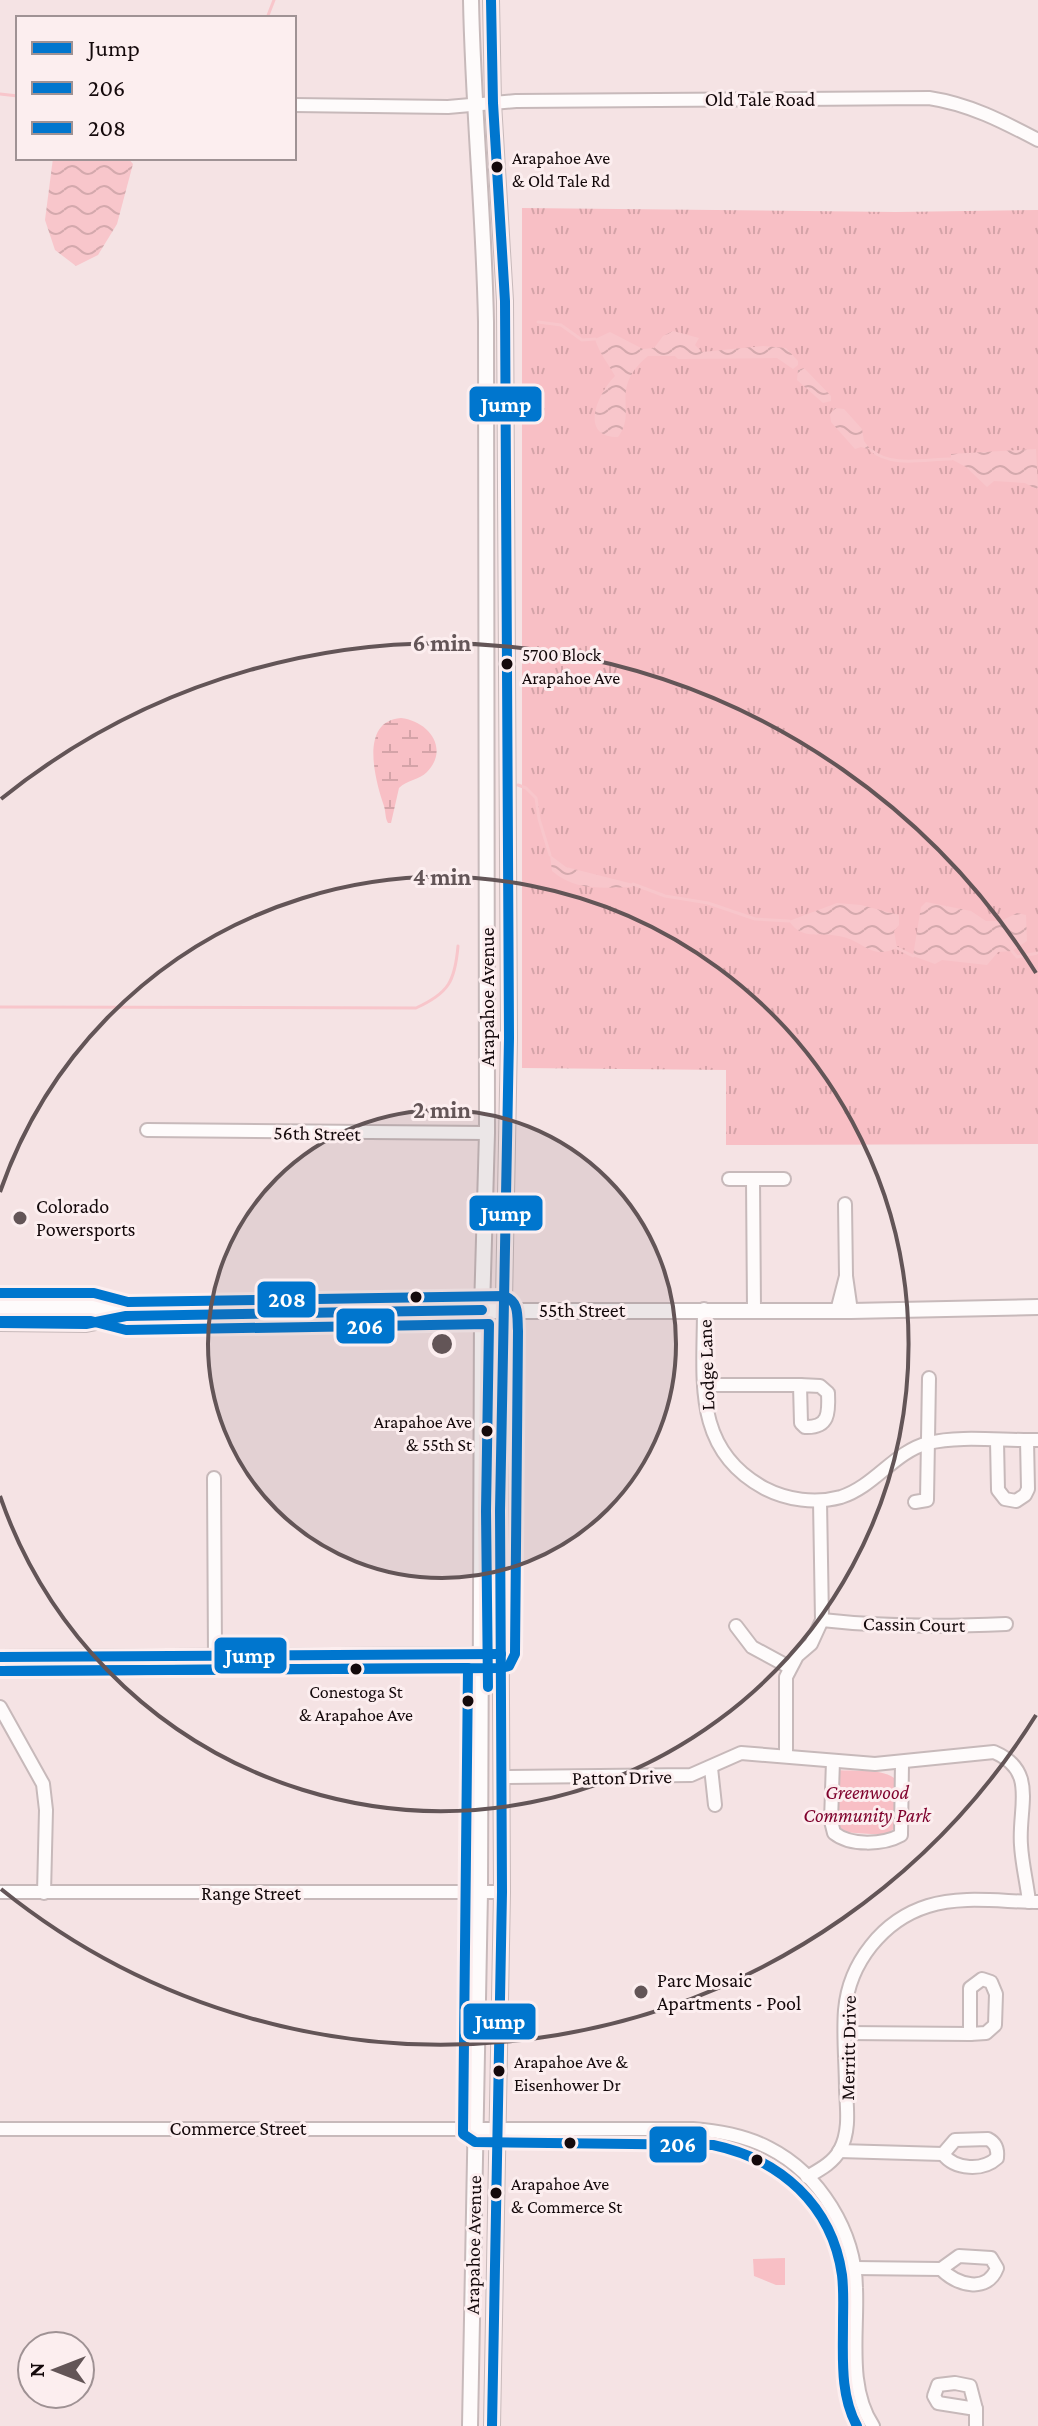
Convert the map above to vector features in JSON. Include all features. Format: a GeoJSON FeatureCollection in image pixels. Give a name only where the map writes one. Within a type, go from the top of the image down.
{"type":"FeatureCollection","features":[{"type":"Feature","properties":{"kind":"main road","name":"Arapahoe Avenue"},"geometry":{"type":"LineString","coordinates":[[470,2426],[480,1892],[482,1310],[487,1133],[486,322],[484,243],[473,105],[471,0]]}},
{"type":"Feature","properties":{"kind":"main road","name":"Arapahoe Avenue"},"geometry":{"type":"LineString","coordinates":[[491,0],[493,103],[505,301],[509,1075],[503,1310],[502,1892],[492,2426]]}},
{"type":"Feature","properties":{"kind":"main road","name":"55th Street"},"geometry":{"type":"LineString","coordinates":[[0,1307],[93,1307],[126,1316]]}},
{"type":"Feature","properties":{"kind":"main road","name":"55th Street"},"geometry":{"type":"LineString","coordinates":[[0,1323],[86,1324],[126,1316],[482,1310],[844,1311],[1038,1307]]}},
{"type":"Feature","properties":{"kind":"street","name":"Old Tale Road"},"geometry":{"type":"LineString","coordinates":[[296,105],[448,107],[493,103],[929,98],[954,101],[984,111],[1038,140]]}},
{"type":"Feature","properties":{"kind":"street","name":"56th Street"},"geometry":{"type":"LineString","coordinates":[[147,1130],[487,1133]]}},
{"type":"Feature","properties":{"kind":"street"},"geometry":{"type":"LineString","coordinates":[[729,1179],[784,1179]]}},
{"type":"Feature","properties":{"kind":"street"},"geometry":{"type":"LineString","coordinates":[[753,1179],[754,1309]]}},
{"type":"Feature","properties":{"kind":"street"},"geometry":{"type":"LineString","coordinates":[[844,1311],[845,1204]]}},
{"type":"Feature","properties":{"kind":"street","name":"Lodge Lane"},"geometry":{"type":"LineString","coordinates":[[704,1309],[704,1401],[713,1436],[738,1470],[773,1493],[820,1501],[841,1497],[862,1488],[901,1456],[929,1443],[1033,1440]]}},
{"type":"Feature","properties":{"kind":"street"},"geometry":{"type":"LineString","coordinates":[[915,1502],[927,1500],[929,1378]]}},
{"type":"Feature","properties":{"kind":"street"},"geometry":{"type":"LineString","coordinates":[[704,1385],[800,1385]]}},
{"type":"Feature","properties":{"kind":"street"},"geometry":{"type":"LineString","coordinates":[[997,1441],[998,1490],[1005,1499],[1016,1501],[1028,1489],[1033,1440]]}},
{"type":"Feature","properties":{"kind":"street"},"geometry":{"type":"LineString","coordinates":[[214,1478],[215,1656]]}},
{"type":"Feature","properties":{"kind":"street"},"geometry":{"type":"LineString","coordinates":[[786,1756],[786,1677],[789,1667],[811,1644],[822,1620],[820,1501]]}},
{"type":"Feature","properties":{"kind":"street","name":"Cassin Court"},"geometry":{"type":"LineString","coordinates":[[822,1620],[933,1628],[1006,1624]]}},
{"type":"Feature","properties":{"kind":"street"},"geometry":{"type":"LineString","coordinates":[[736,1626],[752,1647],[789,1667]]}},
{"type":"Feature","properties":{"kind":"street"},"geometry":{"type":"LineString","coordinates":[[0,1657],[501,1654]]}},
{"type":"Feature","properties":{"kind":"street"},"geometry":{"type":"LineString","coordinates":[[0,1707],[43,1784],[46,1810],[44,1893]]}},
{"type":"Feature","properties":{"kind":"street","name":"Patton Drive"},"geometry":{"type":"LineString","coordinates":[[502,1777],[691,1775],[741,1753],[902,1763],[994,1752],[1017,1766],[1023,1778],[1021,1844],[1034,1902]]}},
{"type":"Feature","properties":{"kind":"street"},"geometry":{"type":"LineString","coordinates":[[833,1761],[831,1821],[834,1833],[843,1841],[890,1841],[901,1835],[902,1763]]}},
{"type":"Feature","properties":{"kind":"street"},"geometry":{"type":"LineString","coordinates":[[711,1768],[715,1805]]}},
{"type":"Feature","properties":{"kind":"street","name":"Range Street"},"geometry":{"type":"LineString","coordinates":[[0,1892],[502,1892]]}},
{"type":"Feature","properties":{"kind":"street","name":"Merritt Drive"},"geometry":{"type":"LineString","coordinates":[[839,2151],[847,2126],[845,2010],[850,1986],[869,1948],[895,1923],[928,1906],[951,1901],[1034,1902]]}},
{"type":"Feature","properties":{"kind":"street"},"geometry":{"type":"LineString","coordinates":[[846,2033],[970,2034]]}},
{"type":"Feature","properties":{"kind":"street","name":"Commerce Street"},"geometry":{"type":"LineString","coordinates":[[0,2129],[475,2128],[715,2131],[745,2138],[771,2149],[807,2177],[838,2219],[854,2268],[858,2383],[862,2402],[873,2426]]}},
{"type":"Feature","properties":{"kind":"street"},"geometry":{"type":"LineString","coordinates":[[807,2177],[821,2169],[839,2151],[943,2154]]}},
{"type":"Feature","properties":{"kind":"street"},"geometry":{"type":"LineString","coordinates":[[854,2268],[941,2269]]}},
{"type":"Feature","properties":{"kind":"street"},"geometry":{"type":"LineString","coordinates":[[976,2409],[976,2426]]}},
{"type":"Feature","properties":{"kind":"green space"},"geometry":{"type":"Polygon","coordinates":[[[522,208],[896,212],[1038,210],[1038,1144],[726,1145],[726,1070],[522,1068],[522,208]]]}},
{"type":"Feature","properties":{"kind":"green space"},"geometry":{"type":"Polygon","coordinates":[[[401,718],[420,724],[427,730],[436,745],[436,754],[427,772],[399,788],[391,823],[388,823],[373,753],[379,729],[401,718]]]}},
{"type":"Feature","properties":{"kind":"green space","name":"Greenwood Community Park"},"geometry":{"type":"Polygon","coordinates":[[[837,1770],[879,1772],[893,1777],[898,1782],[896,1827],[886,1835],[841,1832],[836,1824],[837,1770]]]}},
{"type":"Feature","properties":{"kind":"green space"},"geometry":{"type":"Polygon","coordinates":[[[785,2258],[785,2285],[776,2285],[754,2276],[753,2259],[785,2258]]]}},
{"type":"Feature","properties":{"kind":"water"},"geometry":{"type":"Polygon","coordinates":[[[53,160],[130,160],[133,164],[117,224],[98,255],[76,266],[55,250],[45,220],[53,160]]]}},
{"type":"Feature","properties":{"kind":"water"},"geometry":{"type":"Polygon","coordinates":[[[673,331],[699,338],[695,345],[702,352],[763,346],[786,348],[798,365],[793,369],[777,358],[678,359],[675,356],[648,356],[629,379],[626,418],[618,437],[598,430],[595,413],[598,403],[615,376],[595,339],[610,332],[643,349],[654,348],[663,336],[673,331]]]}},
{"type":"Feature","properties":{"kind":"water"},"geometry":{"type":"Polygon","coordinates":[[[804,368],[831,396],[831,401],[823,403],[797,380],[798,370],[804,368]]]}},
{"type":"Feature","properties":{"kind":"water"},"geometry":{"type":"Polygon","coordinates":[[[835,408],[844,409],[862,429],[864,441],[871,450],[855,449],[831,422],[830,414],[835,408]]]}},
{"type":"Feature","properties":{"kind":"water"},"geometry":{"type":"Polygon","coordinates":[[[1036,449],[1036,489],[1025,483],[994,481],[987,487],[966,467],[951,459],[951,454],[1036,449]]]}},
{"type":"Feature","properties":{"kind":"water"},"geometry":{"type":"Polygon","coordinates":[[[550,855],[566,867],[633,884],[632,887],[590,887],[570,882],[552,871],[550,855]]]}},
{"type":"Feature","properties":{"kind":"water"},"geometry":{"type":"Polygon","coordinates":[[[926,902],[971,911],[986,921],[1001,921],[1017,913],[1026,915],[1027,941],[1012,951],[998,952],[987,965],[942,960],[935,964],[913,956],[921,907],[926,902]]]}},
{"type":"Feature","properties":{"kind":"water"},"geometry":{"type":"Polygon","coordinates":[[[837,903],[861,905],[899,915],[899,925],[894,931],[897,948],[874,951],[851,939],[800,932],[789,921],[837,903]]]}},
{"type":"Feature","properties":{"kind":"waterway"},"geometry":{"type":"LineString","coordinates":[[268,16],[274,0]]}},
{"type":"Feature","properties":{"kind":"waterway"},"geometry":{"type":"LineString","coordinates":[[0,94],[16,96]]}},
{"type":"Feature","properties":{"kind":"waterway"},"geometry":{"type":"LineString","coordinates":[[538,322],[561,325],[582,340],[595,339]]}},
{"type":"Feature","properties":{"kind":"waterway"},"geometry":{"type":"LineString","coordinates":[[871,450],[879,456],[899,461],[951,459]]}},
{"type":"Feature","properties":{"kind":"waterway"},"geometry":{"type":"LineString","coordinates":[[518,785],[536,798],[550,855]]}},
{"type":"Feature","properties":{"kind":"waterway"},"geometry":{"type":"LineString","coordinates":[[633,884],[665,896],[708,903],[755,919],[789,921]]}},
{"type":"Feature","properties":{"kind":"waterway"},"geometry":{"type":"LineString","coordinates":[[0,1007],[416,1008],[436,997],[448,984],[455,968],[458,946]]}},
{"type":"Feature","properties":{"kind":"waterway"},"geometry":{"type":"LineString","coordinates":[[897,948],[913,956]]}},
{"type":"Feature","properties":{"kind":"waterway"},"geometry":{"type":"LineString","coordinates":[[1012,951],[1017,957],[1038,953]]}},
{"type":"Feature","properties":{"kind":"transit line","name":"Jump"},"geometry":{"type":"LineString","coordinates":[[491,0],[493,103],[505,301],[509,1038],[500,1511],[502,1892],[492,2426]]}},
{"type":"Feature","properties":{"kind":"transit line","name":"208"},"geometry":{"type":"LineString","coordinates":[[0,1293],[94,1293],[128,1302],[504,1296],[515,1306],[518,1331],[515,1654],[509,1666],[0,1671]]}},
{"type":"Feature","properties":{"kind":"transit line","name":"Jump"},"geometry":{"type":"LineString","coordinates":[[0,1323],[86,1324],[126,1316],[482,1310]]}},
{"type":"Feature","properties":{"kind":"transit line","name":"206"},"geometry":{"type":"LineString","coordinates":[[0,1321],[91,1321],[126,1330],[489,1324],[486,1511],[488,1687]]}},
{"type":"Feature","properties":{"kind":"transit line","name":"Jump"},"geometry":{"type":"LineString","coordinates":[[0,1657],[501,1654]]}},
{"type":"Feature","properties":{"kind":"transit line","name":"206"},"geometry":{"type":"LineString","coordinates":[[0,1671],[468,1668],[463,2134],[475,2142],[713,2145],[760,2161],[781,2174],[814,2207],[827,2227],[836,2250],[843,2281],[845,2389],[857,2426]]}},
{"type":"Feature","properties":{"kind":"place","name":"Arapahoe Ave & Old Tale Rd"},"geometry":{"type":"Point","coordinates":[497,167]}},
{"type":"Feature","properties":{"kind":"place","name":"5700 Block Arapahoe Ave"},"geometry":{"type":"Point","coordinates":[507,664]}},
{"type":"Feature","properties":{"kind":"place","name":"Colorado Powersports"},"geometry":{"type":"Point","coordinates":[20,1218]}},
{"type":"Feature","properties":{"kind":"place","name":"Arapahoe Ave & 55th St"},"geometry":{"type":"Point","coordinates":[487,1431]}},
{"type":"Feature","properties":{"kind":"place","name":"Conestoga St & Arapahoe Ave"},"geometry":{"type":"Point","coordinates":[356,1669]}},
{"type":"Feature","properties":{"kind":"place","name":"Parc Mosaic Apartments - Pool"},"geometry":{"type":"Point","coordinates":[641,1992]}},
{"type":"Feature","properties":{"kind":"place","name":"Arapahoe Ave & Eisenhower Dr"},"geometry":{"type":"Point","coordinates":[499,2071]}},
{"type":"Feature","properties":{"kind":"place","name":"Arapahoe Ave & Commerce St"},"geometry":{"type":"Point","coordinates":[496,2193]}}]}
